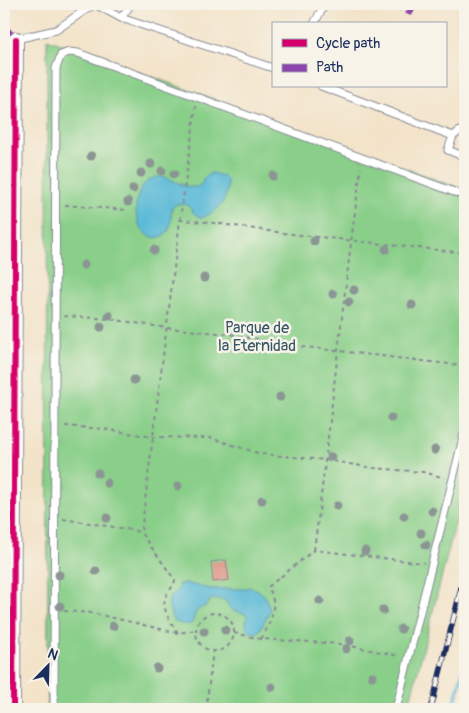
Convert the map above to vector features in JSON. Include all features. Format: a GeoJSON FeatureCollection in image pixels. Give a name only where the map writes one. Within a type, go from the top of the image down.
{"type":"FeatureCollection","features":[{"type":"Feature","properties":{"kind":"street"},"geometry":{"type":"LineString","coordinates":[[13,709],[9,552],[9,272],[16,38]]}},
{"type":"Feature","properties":{"kind":"lane"},"geometry":{"type":"LineString","coordinates":[[16,38],[56,30],[94,4],[121,18],[272,68]]}},
{"type":"Feature","properties":{"kind":"lane"},"geometry":{"type":"LineString","coordinates":[[121,18],[130,4]]}},
{"type":"Feature","properties":{"kind":"lane"},"geometry":{"type":"LineString","coordinates":[[315,22],[327,4]]}},
{"type":"Feature","properties":{"kind":"lane"},"geometry":{"type":"LineString","coordinates":[[54,707],[56,68],[61,55],[68,52],[78,53],[465,196]]}},
{"type":"Feature","properties":{"kind":"lane"},"geometry":{"type":"LineString","coordinates":[[326,88],[453,136]]}},
{"type":"Feature","properties":{"kind":"lane"},"geometry":{"type":"LineString","coordinates":[[465,125],[464,128],[453,136],[448,150],[465,157]]}},
{"type":"Feature","properties":{"kind":"lane"},"geometry":{"type":"LineString","coordinates":[[396,709],[465,430]]}},
{"type":"Feature","properties":{"kind":"path"},"geometry":{"type":"LineString","coordinates":[[141,533],[197,97]]}},
{"type":"Feature","properties":{"kind":"path"},"geometry":{"type":"LineString","coordinates":[[261,639],[269,625],[274,607],[272,594],[268,587],[314,550],[362,158]]}},
{"type":"Feature","properties":{"kind":"path"},"geometry":{"type":"LineString","coordinates":[[56,204],[127,210]]}},
{"type":"Feature","properties":{"kind":"path"},"geometry":{"type":"LineString","coordinates":[[180,220],[465,253]]}},
{"type":"Feature","properties":{"kind":"path"},"geometry":{"type":"LineString","coordinates":[[55,315],[110,319],[166,328],[228,334],[288,344],[465,366]]}},
{"type":"Feature","properties":{"kind":"path"},"geometry":{"type":"LineString","coordinates":[[55,425],[104,429],[153,437],[211,438],[261,454],[422,472],[453,480]]}},
{"type":"Feature","properties":{"kind":"path"},"geometry":{"type":"LineString","coordinates":[[55,518],[133,530],[141,533],[175,580],[175,584],[165,597],[165,606],[172,624],[178,633]]}},
{"type":"Feature","properties":{"kind":"path"},"geometry":{"type":"LineString","coordinates":[[314,550],[432,564]]}},
{"type":"Feature","properties":{"kind":"path"},"geometry":{"type":"LineString","coordinates":[[54,611],[92,613],[178,633],[196,630]]}},
{"type":"Feature","properties":{"kind":"path"},"geometry":{"type":"LineString","coordinates":[[213,613],[221,614],[228,618],[233,625],[234,633],[232,641],[226,647],[210,650],[202,645],[196,630],[199,622],[205,616],[213,613]]}},
{"type":"Feature","properties":{"kind":"path"},"geometry":{"type":"LineString","coordinates":[[234,633],[261,639],[341,644],[408,658]]}},
{"type":"Feature","properties":{"kind":"path"},"geometry":{"type":"LineString","coordinates":[[206,709],[213,650]]}},
{"type":"Feature","properties":{"kind":"path"},"geometry":{"type":"LineString","coordinates":[[54,707],[85,706],[102,709]]}},
{"type":"Feature","properties":{"kind":"green space","name":"Parque de la Eternidad"},"geometry":{"type":"Polygon","coordinates":[[[47,39],[465,190],[465,485],[408,709],[48,709],[47,39]]]}},
{"type":"Feature","properties":{"kind":"water"},"geometry":{"type":"Polygon","coordinates":[[[212,173],[223,176],[227,180],[226,193],[222,204],[218,208],[202,218],[195,214],[186,204],[176,204],[172,208],[170,227],[166,234],[153,237],[145,234],[140,226],[136,206],[138,195],[143,186],[151,179],[162,177],[189,187],[197,187],[205,177],[212,173]]]}},
{"type":"Feature","properties":{"kind":"water"},"geometry":{"type":"Polygon","coordinates":[[[185,583],[210,589],[243,589],[250,587],[258,590],[265,596],[270,610],[257,633],[250,632],[247,628],[248,616],[231,609],[225,600],[213,599],[209,601],[206,606],[197,610],[191,624],[181,624],[172,619],[169,600],[178,590],[179,584],[185,583]]]}},
{"type":"Feature","properties":{"kind":"building"},"geometry":{"type":"Polygon","coordinates":[[[226,560],[229,580],[213,582],[211,562],[226,560]]]}},
{"type":"Feature","properties":{"kind":"waterway"},"geometry":{"type":"LineString","coordinates":[[453,709],[465,663]]}},
{"type":"Feature","properties":{"kind":"railway"},"geometry":{"type":"LineString","coordinates":[[431,709],[465,572]]}},
{"type":"Feature","properties":{"kind":"marked path"},"geometry":{"type":"LineString","coordinates":[[393,4],[410,13],[416,4]]}},
{"type":"Feature","properties":{"kind":"marked path"},"geometry":{"type":"LineString","coordinates":[[4,28],[16,39]]}},
{"type":"Feature","properties":{"kind":"cycle path"},"geometry":{"type":"LineString","coordinates":[[13,709],[16,39]]}}]}
